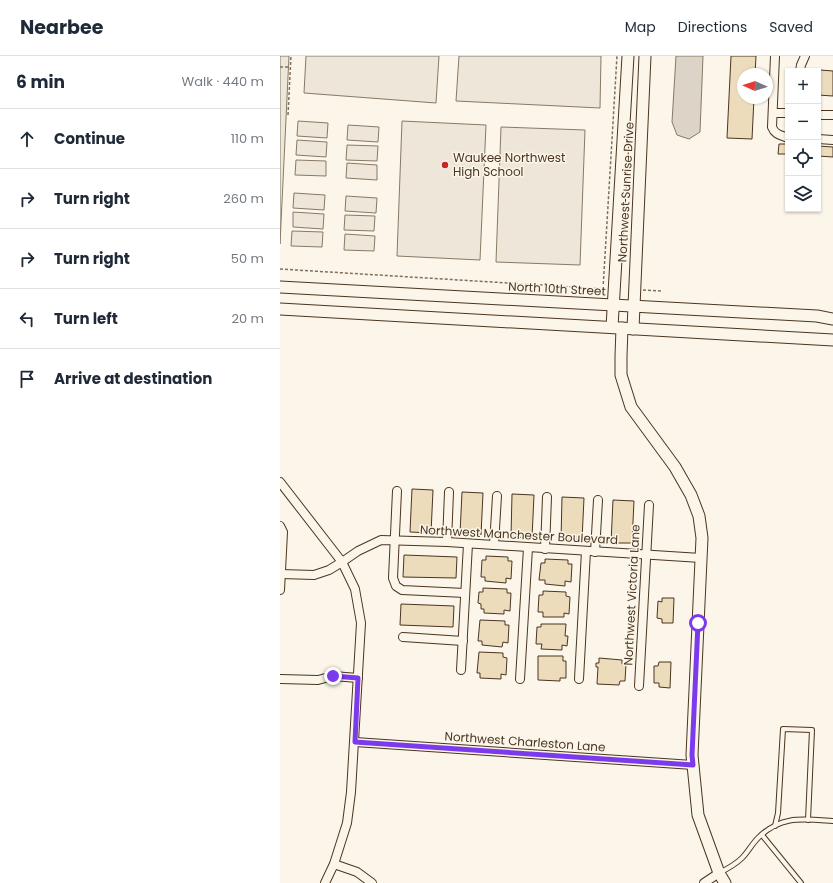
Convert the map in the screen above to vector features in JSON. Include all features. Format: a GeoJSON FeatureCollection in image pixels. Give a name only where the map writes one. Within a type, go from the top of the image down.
{"type":"FeatureCollection","features":[{"type":"Feature","properties":{"kind":"street","name":"Northwest Sunrise Drive"},"geometry":{"type":"LineString","coordinates":[[623,328],[614,305],[628,56]]}},
{"type":"Feature","properties":{"kind":"street","name":"Northwest Sunrise Drive"},"geometry":{"type":"LineString","coordinates":[[645,56],[634,306],[623,328],[621,375],[631,407],[675,467],[691,495],[699,516],[702,538],[692,755],[698,815],[719,873],[725,883]]}},
{"type":"Feature","properties":{"kind":"street"},"geometry":{"type":"LineString","coordinates":[[775,56],[772,127],[774,132],[785,137]]}},
{"type":"Feature","properties":{"kind":"street"},"geometry":{"type":"LineString","coordinates":[[801,68],[805,56]]}},
{"type":"Feature","properties":{"kind":"street"},"geometry":{"type":"LineString","coordinates":[[773,113],[785,113]]}},
{"type":"Feature","properties":{"kind":"street"},"geometry":{"type":"LineString","coordinates":[[821,114],[833,115]]}},
{"type":"Feature","properties":{"kind":"street"},"geometry":{"type":"LineString","coordinates":[[821,139],[833,140]]}},
{"type":"Feature","properties":{"kind":"street","name":"North 10th Street"},"geometry":{"type":"LineString","coordinates":[[280,288],[634,306],[833,318]]}},
{"type":"Feature","properties":{"kind":"street"},"geometry":{"type":"LineString","coordinates":[[280,309],[833,340]]}},
{"type":"Feature","properties":{"kind":"street"},"geometry":{"type":"LineString","coordinates":[[280,482],[342,562],[355,589],[361,622],[355,742],[347,823],[334,864],[325,883]]}},
{"type":"Feature","properties":{"kind":"street"},"geometry":{"type":"LineString","coordinates":[[397,491],[396,540],[393,578],[396,586],[402,590],[465,593]]}},
{"type":"Feature","properties":{"kind":"street"},"geometry":{"type":"LineString","coordinates":[[446,542],[449,492]]}},
{"type":"Feature","properties":{"kind":"street"},"geometry":{"type":"LineString","coordinates":[[494,545],[497,496]]}},
{"type":"Feature","properties":{"kind":"street"},"geometry":{"type":"LineString","coordinates":[[545,549],[547,497]]}},
{"type":"Feature","properties":{"kind":"street"},"geometry":{"type":"LineString","coordinates":[[595,552],[598,500]]}},
{"type":"Feature","properties":{"kind":"street","name":"Northwest Victoria Lane"},"geometry":{"type":"LineString","coordinates":[[639,686],[649,505]]}},
{"type":"Feature","properties":{"kind":"street"},"geometry":{"type":"LineString","coordinates":[[280,526],[283,532],[280,590]]}},
{"type":"Feature","properties":{"kind":"street","name":"Northwest Manchester Boulevard"},"geometry":{"type":"LineString","coordinates":[[281,574],[314,575],[328,570],[358,551],[382,540],[446,542],[701,558]]}},
{"type":"Feature","properties":{"kind":"street"},"geometry":{"type":"LineString","coordinates":[[461,670],[468,544]]}},
{"type":"Feature","properties":{"kind":"street"},"geometry":{"type":"LineString","coordinates":[[520,680],[528,548]]}},
{"type":"Feature","properties":{"kind":"street"},"geometry":{"type":"LineString","coordinates":[[579,679],[586,551]]}},
{"type":"Feature","properties":{"kind":"street"},"geometry":{"type":"LineString","coordinates":[[402,637],[462,640]]}},
{"type":"Feature","properties":{"kind":"street"},"geometry":{"type":"LineString","coordinates":[[280,678],[318,680],[333,676],[358,678]]}},
{"type":"Feature","properties":{"kind":"street","name":"Northwest Charleston Lane"},"geometry":{"type":"LineString","coordinates":[[355,742],[693,765]]}},
{"type":"Feature","properties":{"kind":"street"},"geometry":{"type":"LineString","coordinates":[[334,864],[357,872],[372,883]]}},
{"type":"Feature","properties":{"kind":"street"},"geometry":{"type":"LineString","coordinates":[[704,883],[719,873]]}},
{"type":"Feature","properties":{"kind":"lane"},"geometry":{"type":"LineString","coordinates":[[775,826],[778,814],[783,728],[812,730],[808,820]]}},
{"type":"Feature","properties":{"kind":"lane"},"geometry":{"type":"LineString","coordinates":[[719,873],[743,857],[757,838],[775,826],[788,820],[833,821]]}},
{"type":"Feature","properties":{"kind":"lane"},"geometry":{"type":"LineString","coordinates":[[762,835],[800,883]]}},
{"type":"Feature","properties":{"kind":"path"},"geometry":{"type":"LineString","coordinates":[[288,115],[291,56]]}},
{"type":"Feature","properties":{"kind":"path"},"geometry":{"type":"LineString","coordinates":[[280,269],[603,289],[617,56]]}},
{"type":"Feature","properties":{"kind":"path"},"geometry":{"type":"LineString","coordinates":[[280,67],[291,68]]}},
{"type":"Feature","properties":{"kind":"shaded area"},"geometry":{"type":"Polygon","coordinates":[[[280,56],[289,56],[280,244],[280,56]]]}},
{"type":"Feature","properties":{"kind":"shaded area"},"geometry":{"type":"Polygon","coordinates":[[[306,56],[439,56],[436,103],[304,93],[306,56]]]}},
{"type":"Feature","properties":{"kind":"shaded area"},"geometry":{"type":"Polygon","coordinates":[[[459,56],[601,56],[600,108],[456,101],[459,56]]]}},
{"type":"Feature","properties":{"kind":"shaded area"},"geometry":{"type":"Polygon","coordinates":[[[676,56],[703,56],[700,132],[689,139],[677,135],[672,122],[676,56]]]}},
{"type":"Feature","properties":{"kind":"shaded area"},"geometry":{"type":"Polygon","coordinates":[[[298,121],[328,123],[327,138],[297,136],[298,121]]]}},
{"type":"Feature","properties":{"kind":"shaded area"},"geometry":{"type":"Polygon","coordinates":[[[402,121],[486,125],[480,260],[397,256],[402,121]]]}},
{"type":"Feature","properties":{"kind":"shaded area"},"geometry":{"type":"Polygon","coordinates":[[[348,125],[379,127],[378,142],[347,140],[348,125]]]}},
{"type":"Feature","properties":{"kind":"shaded area"},"geometry":{"type":"Polygon","coordinates":[[[501,127],[585,130],[580,265],[496,262],[501,127]]]}},
{"type":"Feature","properties":{"kind":"shaded area"},"geometry":{"type":"Polygon","coordinates":[[[297,140],[327,142],[326,157],[296,155],[297,140]]]}},
{"type":"Feature","properties":{"kind":"shaded area"},"geometry":{"type":"Polygon","coordinates":[[[347,145],[378,146],[377,161],[346,160],[347,145]]]}},
{"type":"Feature","properties":{"kind":"shaded area"},"geometry":{"type":"Polygon","coordinates":[[[296,160],[326,161],[326,176],[295,175],[296,160]]]}},
{"type":"Feature","properties":{"kind":"shaded area"},"geometry":{"type":"Polygon","coordinates":[[[347,163],[377,165],[377,180],[346,178],[347,163]]]}},
{"type":"Feature","properties":{"kind":"shaded area"},"geometry":{"type":"Polygon","coordinates":[[[294,193],[325,195],[324,210],[293,208],[294,193]]]}},
{"type":"Feature","properties":{"kind":"shaded area"},"geometry":{"type":"Polygon","coordinates":[[[346,196],[377,198],[376,213],[345,211],[346,196]]]}},
{"type":"Feature","properties":{"kind":"shaded area"},"geometry":{"type":"Polygon","coordinates":[[[293,212],[324,214],[323,229],[293,227],[293,212]]]}},
{"type":"Feature","properties":{"kind":"shaded area"},"geometry":{"type":"Polygon","coordinates":[[[345,215],[375,216],[374,231],[344,230],[345,215]]]}},
{"type":"Feature","properties":{"kind":"shaded area"},"geometry":{"type":"Polygon","coordinates":[[[292,231],[323,232],[322,247],[291,246],[292,231]]]}},
{"type":"Feature","properties":{"kind":"shaded area"},"geometry":{"type":"Polygon","coordinates":[[[345,234],[375,236],[374,251],[344,250],[345,234]]]}},
{"type":"Feature","properties":{"kind":"building"},"geometry":{"type":"Polygon","coordinates":[[[731,56],[756,56],[755,68],[737,68],[737,104],[754,104],[752,139],[727,138],[731,56]]]}},
{"type":"Feature","properties":{"kind":"building"},"geometry":{"type":"Polygon","coordinates":[[[821,70],[833,71],[833,96],[821,95],[821,70]]]}},
{"type":"Feature","properties":{"kind":"building"},"geometry":{"type":"Polygon","coordinates":[[[779,144],[785,144],[785,154],[778,154],[779,144]]]}},
{"type":"Feature","properties":{"kind":"building"},"geometry":{"type":"Polygon","coordinates":[[[821,146],[833,147],[833,157],[821,156],[821,146]]]}},
{"type":"Feature","properties":{"kind":"building"},"geometry":{"type":"Polygon","coordinates":[[[412,489],[433,490],[431,533],[410,532],[412,489]]]}},
{"type":"Feature","properties":{"kind":"building"},"geometry":{"type":"Polygon","coordinates":[[[462,492],[483,493],[481,535],[460,534],[462,492]]]}},
{"type":"Feature","properties":{"kind":"building"},"geometry":{"type":"Polygon","coordinates":[[[512,494],[534,495],[532,538],[511,537],[512,494]]]}},
{"type":"Feature","properties":{"kind":"building"},"geometry":{"type":"Polygon","coordinates":[[[562,497],[584,498],[582,540],[561,540],[562,497]]]}},
{"type":"Feature","properties":{"kind":"building"},"geometry":{"type":"Polygon","coordinates":[[[613,500],[634,501],[632,543],[611,543],[613,500]]]}},
{"type":"Feature","properties":{"kind":"building"},"geometry":{"type":"Polygon","coordinates":[[[404,555],[457,557],[456,578],[403,577],[404,555]]]}},
{"type":"Feature","properties":{"kind":"building"},"geometry":{"type":"Polygon","coordinates":[[[486,556],[508,557],[508,561],[512,561],[511,579],[506,578],[506,583],[485,581],[485,577],[481,577],[482,560],[486,560],[486,556]]]}},
{"type":"Feature","properties":{"kind":"building"},"geometry":{"type":"Polygon","coordinates":[[[545,559],[568,560],[568,564],[572,564],[571,582],[565,581],[565,586],[545,584],[545,580],[539,580],[541,563],[545,563],[545,559]]]}},
{"type":"Feature","properties":{"kind":"building"},"geometry":{"type":"Polygon","coordinates":[[[483,588],[507,589],[507,593],[511,593],[510,611],[504,610],[504,614],[484,613],[484,609],[481,609],[481,604],[478,603],[479,592],[483,592],[483,588]]]}},
{"type":"Feature","properties":{"kind":"building"},"geometry":{"type":"Polygon","coordinates":[[[543,591],[566,592],[566,596],[570,597],[569,614],[564,613],[564,617],[543,617],[543,612],[538,612],[539,595],[543,595],[543,591]]]}},
{"type":"Feature","properties":{"kind":"building"},"geometry":{"type":"Polygon","coordinates":[[[662,598],[674,598],[673,623],[662,623],[662,619],[657,618],[658,601],[662,602],[662,598]]]}},
{"type":"Feature","properties":{"kind":"building"},"geometry":{"type":"Polygon","coordinates":[[[401,604],[454,606],[453,627],[400,625],[401,604]]]}},
{"type":"Feature","properties":{"kind":"building"},"geometry":{"type":"Polygon","coordinates":[[[480,620],[505,621],[505,625],[509,625],[508,643],[503,642],[502,647],[482,645],[482,641],[478,641],[480,620]]]}},
{"type":"Feature","properties":{"kind":"building"},"geometry":{"type":"Polygon","coordinates":[[[541,624],[566,624],[565,636],[568,636],[567,646],[562,645],[562,650],[541,649],[542,644],[536,644],[537,627],[541,627],[541,624]]]}},
{"type":"Feature","properties":{"kind":"building"},"geometry":{"type":"Polygon","coordinates":[[[479,652],[503,653],[503,657],[507,658],[506,675],[501,674],[501,679],[480,678],[480,673],[477,673],[479,652]]]}},
{"type":"Feature","properties":{"kind":"building"},"geometry":{"type":"Polygon","coordinates":[[[538,656],[563,656],[563,661],[566,661],[566,678],[560,678],[560,681],[538,680],[538,656]]]}},
{"type":"Feature","properties":{"kind":"building"},"geometry":{"type":"Polygon","coordinates":[[[599,658],[622,660],[622,664],[626,664],[625,681],[620,681],[619,685],[597,684],[598,667],[596,667],[596,663],[599,663],[599,658]]]}},
{"type":"Feature","properties":{"kind":"building"},"geometry":{"type":"Polygon","coordinates":[[[659,662],[671,662],[670,688],[659,687],[659,683],[654,683],[654,666],[658,666],[659,662]]]}},
{"type":"Feature","properties":{"kind":"place","name":"Waukee Northwest High School"},"geometry":{"type":"Point","coordinates":[445,165]}},
{"type":"Feature","properties":{"kind":"route"},"geometry":{"type":"LineString","coordinates":[[333,676],[358,678],[355,742],[693,765],[692,755],[698,623]]}}]}
